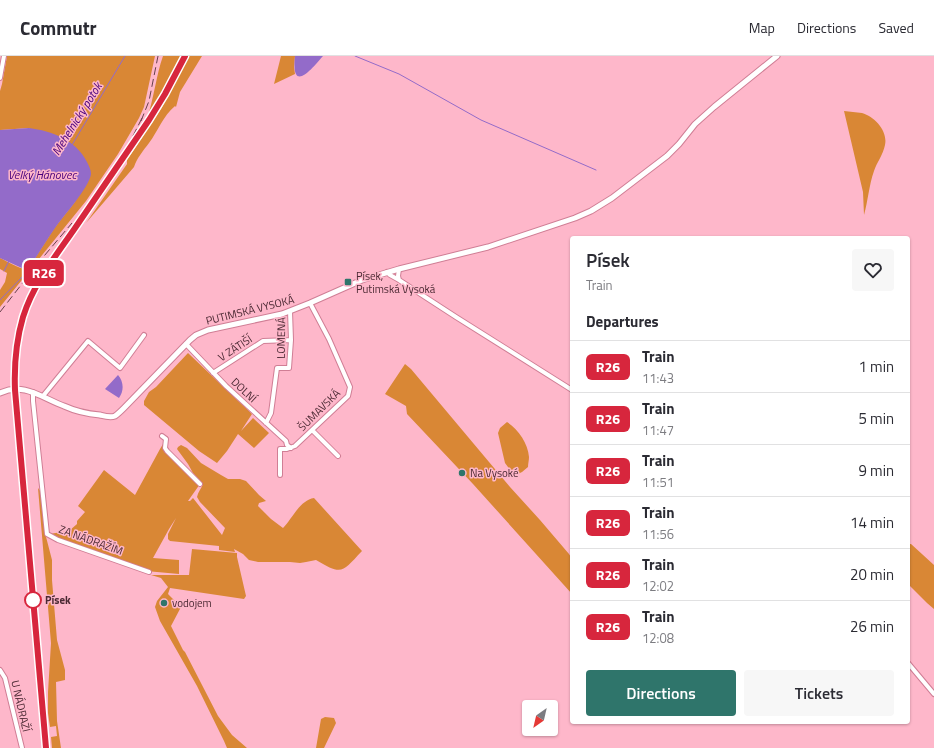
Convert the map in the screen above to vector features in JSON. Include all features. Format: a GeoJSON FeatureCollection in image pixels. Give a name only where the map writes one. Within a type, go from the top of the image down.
{"type":"FeatureCollection","features":[{"type":"Feature","properties":{"kind":"main road","name":"PUTIMSKÁ VYSOKÁ"},"geometry":{"type":"LineString","coordinates":[[186,344],[193,337],[208,330],[282,314],[310,304],[356,282],[399,269],[488,247],[575,218],[600,206],[667,156],[695,124],[706,114],[777,56]]}},
{"type":"Feature","properties":{"kind":"main road"},"geometry":{"type":"LineString","coordinates":[[0,393],[12,390],[23,390],[33,392],[64,406],[90,414],[108,417],[116,415],[186,344]]}},
{"type":"Feature","properties":{"kind":"street"},"geometry":{"type":"LineString","coordinates":[[0,78],[4,56]]}},
{"type":"Feature","properties":{"kind":"street"},"geometry":{"type":"LineString","coordinates":[[399,269],[399,280]]}},
{"type":"Feature","properties":{"kind":"street"},"geometry":{"type":"LineString","coordinates":[[388,272],[390,275],[570,389]]}},
{"type":"Feature","properties":{"kind":"street","name":"ŠUMAVSKÁ"},"geometry":{"type":"LineString","coordinates":[[291,448],[295,446],[348,396],[350,387],[329,339],[310,304]]}},
{"type":"Feature","properties":{"kind":"street","name":"LOMENÁ"},"geometry":{"type":"LineString","coordinates":[[266,423],[271,413],[277,368],[289,368],[291,340],[290,311]]}},
{"type":"Feature","properties":{"kind":"street"},"geometry":{"type":"LineString","coordinates":[[42,396],[88,341],[120,368],[144,335]]}},
{"type":"Feature","properties":{"kind":"street","name":"V ZÁTIŠÍ"},"geometry":{"type":"LineString","coordinates":[[213,373],[263,341],[291,340]]}},
{"type":"Feature","properties":{"kind":"street","name":"DOLNÍ"},"geometry":{"type":"LineString","coordinates":[[186,344],[213,373],[286,441],[287,445],[291,448]]}},
{"type":"Feature","properties":{"kind":"street","name":"ZA NÁDRAŽÍM"},"geometry":{"type":"LineString","coordinates":[[33,392],[47,534],[58,540],[149,572]]}},
{"type":"Feature","properties":{"kind":"street"},"geometry":{"type":"LineString","coordinates":[[312,430],[338,456]]}},
{"type":"Feature","properties":{"kind":"street"},"geometry":{"type":"LineString","coordinates":[[162,436],[166,439],[165,448],[167,451],[200,484]]}},
{"type":"Feature","properties":{"kind":"street"},"geometry":{"type":"LineString","coordinates":[[280,475],[280,449],[291,448]]}},
{"type":"Feature","properties":{"kind":"street"},"geometry":{"type":"LineString","coordinates":[[910,665],[934,694]]}},
{"type":"Feature","properties":{"kind":"street","name":"U NÁDRAŽÍ"},"geometry":{"type":"LineString","coordinates":[[0,670],[5,678],[22,748]]}},
{"type":"Feature","properties":{"kind":"shaded area"},"geometry":{"type":"Polygon","coordinates":[[[7,56],[155,56],[144,107],[118,154],[86,201],[0,307],[0,290],[5,282],[7,273],[0,269],[0,258],[17,267],[28,269],[55,227],[74,203],[88,181],[29,128],[0,130],[0,91],[7,56]]]}},
{"type":"Feature","properties":{"kind":"shaded area"},"geometry":{"type":"Polygon","coordinates":[[[163,56],[182,56],[163,93],[147,119],[159,71],[163,56]]]}},
{"type":"Feature","properties":{"kind":"shaded area"},"geometry":{"type":"Polygon","coordinates":[[[189,56],[202,56],[180,92],[176,107],[175,106],[164,119],[138,158],[134,167],[86,223],[127,164],[127,160],[161,109],[189,56]]]}},
{"type":"Feature","properties":{"kind":"shaded area"},"geometry":{"type":"Polygon","coordinates":[[[281,56],[295,56],[295,74],[274,84],[281,56]]]}},
{"type":"Feature","properties":{"kind":"shaded area"},"geometry":{"type":"Polygon","coordinates":[[[844,111],[862,113],[872,118],[880,125],[885,140],[883,152],[872,176],[864,215],[863,192],[844,111]]]}},
{"type":"Feature","properties":{"kind":"shaded area"},"geometry":{"type":"Polygon","coordinates":[[[188,353],[252,414],[241,431],[253,418],[269,433],[254,448],[238,434],[217,463],[199,451],[144,405],[144,401],[149,392],[156,387],[188,353]]]}},
{"type":"Feature","properties":{"kind":"shaded area"},"geometry":{"type":"Polygon","coordinates":[[[405,364],[411,369],[510,487],[569,554],[570,592],[473,484],[407,414],[406,406],[385,394],[405,364]]]}},
{"type":"Feature","properties":{"kind":"shaded area"},"geometry":{"type":"Polygon","coordinates":[[[507,422],[515,428],[527,447],[529,457],[528,467],[518,474],[511,471],[505,463],[498,433],[500,428],[507,422]]]}},
{"type":"Feature","properties":{"kind":"shaded area"},"geometry":{"type":"Polygon","coordinates":[[[168,436],[168,449],[200,484],[188,501],[193,498],[222,535],[225,528],[197,497],[203,484],[193,473],[177,449],[181,445],[187,448],[201,463],[228,479],[240,479],[246,481],[266,501],[259,503],[258,506],[283,528],[300,506],[309,499],[314,498],[362,551],[350,564],[337,570],[316,560],[300,563],[258,562],[249,560],[243,554],[234,549],[235,552],[219,550],[219,546],[170,541],[168,539],[168,534],[176,518],[153,558],[179,560],[179,574],[146,571],[68,544],[49,534],[69,531],[77,524],[77,521],[85,512],[78,506],[104,470],[135,495],[168,436]]]}},
{"type":"Feature","properties":{"kind":"shaded area"},"geometry":{"type":"Polygon","coordinates":[[[38,488],[41,492],[45,533],[52,560],[52,580],[57,640],[65,670],[65,680],[56,682],[57,721],[61,748],[52,748],[51,737],[57,736],[56,726],[50,727],[48,713],[51,643],[38,488]]]}},
{"type":"Feature","properties":{"kind":"shaded area"},"geometry":{"type":"Polygon","coordinates":[[[910,544],[934,565],[934,609],[910,586],[910,544]]]}},
{"type":"Feature","properties":{"kind":"shaded area"},"geometry":{"type":"Polygon","coordinates":[[[192,549],[237,553],[246,596],[244,599],[170,588],[168,594],[181,607],[171,626],[183,650],[218,716],[232,735],[247,748],[227,748],[197,686],[160,621],[155,607],[157,601],[168,587],[161,578],[151,575],[189,575],[192,549]]]}},
{"type":"Feature","properties":{"kind":"shaded area"},"geometry":{"type":"Polygon","coordinates":[[[325,717],[334,718],[336,723],[324,748],[316,748],[321,719],[325,717]]]}},
{"type":"Feature","properties":{"kind":"water"},"geometry":{"type":"Polygon","coordinates":[[[295,56],[323,56],[308,72],[303,76],[299,76],[296,74],[295,56]]]}},
{"type":"Feature","properties":{"kind":"water","name":"Velký Hánovec"},"geometry":{"type":"Polygon","coordinates":[[[29,128],[55,134],[70,142],[82,154],[89,166],[91,174],[86,187],[55,228],[28,269],[24,269],[0,258],[0,130],[29,128]]]}},
{"type":"Feature","properties":{"kind":"water"},"geometry":{"type":"Polygon","coordinates":[[[118,375],[123,386],[119,398],[105,389],[118,375]]]}},
{"type":"Feature","properties":{"kind":"waterway","name":"Mehelnický potok"},"geometry":{"type":"LineString","coordinates":[[72,145],[125,56]]}},
{"type":"Feature","properties":{"kind":"waterway"},"geometry":{"type":"LineString","coordinates":[[355,56],[399,74],[481,120],[596,170]]}},
{"type":"Feature","properties":{"kind":"waterway","name":"Mehelnický potok"},"geometry":{"type":"LineString","coordinates":[[4,271],[9,261]]}},
{"type":"Feature","properties":{"kind":"waterway"},"geometry":{"type":"LineString","coordinates":[[0,300],[23,276],[24,268]]}},
{"type":"Feature","properties":{"kind":"railway"},"geometry":{"type":"LineString","coordinates":[[141,121],[149,101],[158,56]]}},
{"type":"Feature","properties":{"kind":"railway"},"geometry":{"type":"LineString","coordinates":[[46,748],[15,390],[15,362],[17,344],[27,305],[38,283],[149,120],[185,56]]}},
{"type":"Feature","properties":{"kind":"railway"},"geometry":{"type":"LineString","coordinates":[[133,136],[143,116]]}},
{"type":"Feature","properties":{"kind":"railway"},"geometry":{"type":"LineString","coordinates":[[0,312],[72,223]]}},
{"type":"Feature","properties":{"kind":"train","name":"R26"},"geometry":{"type":"LineString","coordinates":[[46,748],[15,390],[14,370],[18,338],[23,317],[36,286],[149,120],[185,56]]}},
{"type":"Feature","properties":{"kind":"place","name":"Písek, Putimská Vysoká"},"geometry":{"type":"Point","coordinates":[348,282]}},
{"type":"Feature","properties":{"kind":"place","name":"Na Vysoké"},"geometry":{"type":"Point","coordinates":[462,473]}},
{"type":"Feature","properties":{"kind":"place","name":"Písek"},"geometry":{"type":"Point","coordinates":[33,600]}},
{"type":"Feature","properties":{"kind":"place","name":"vodojem"},"geometry":{"type":"Point","coordinates":[164,603]}}]}
